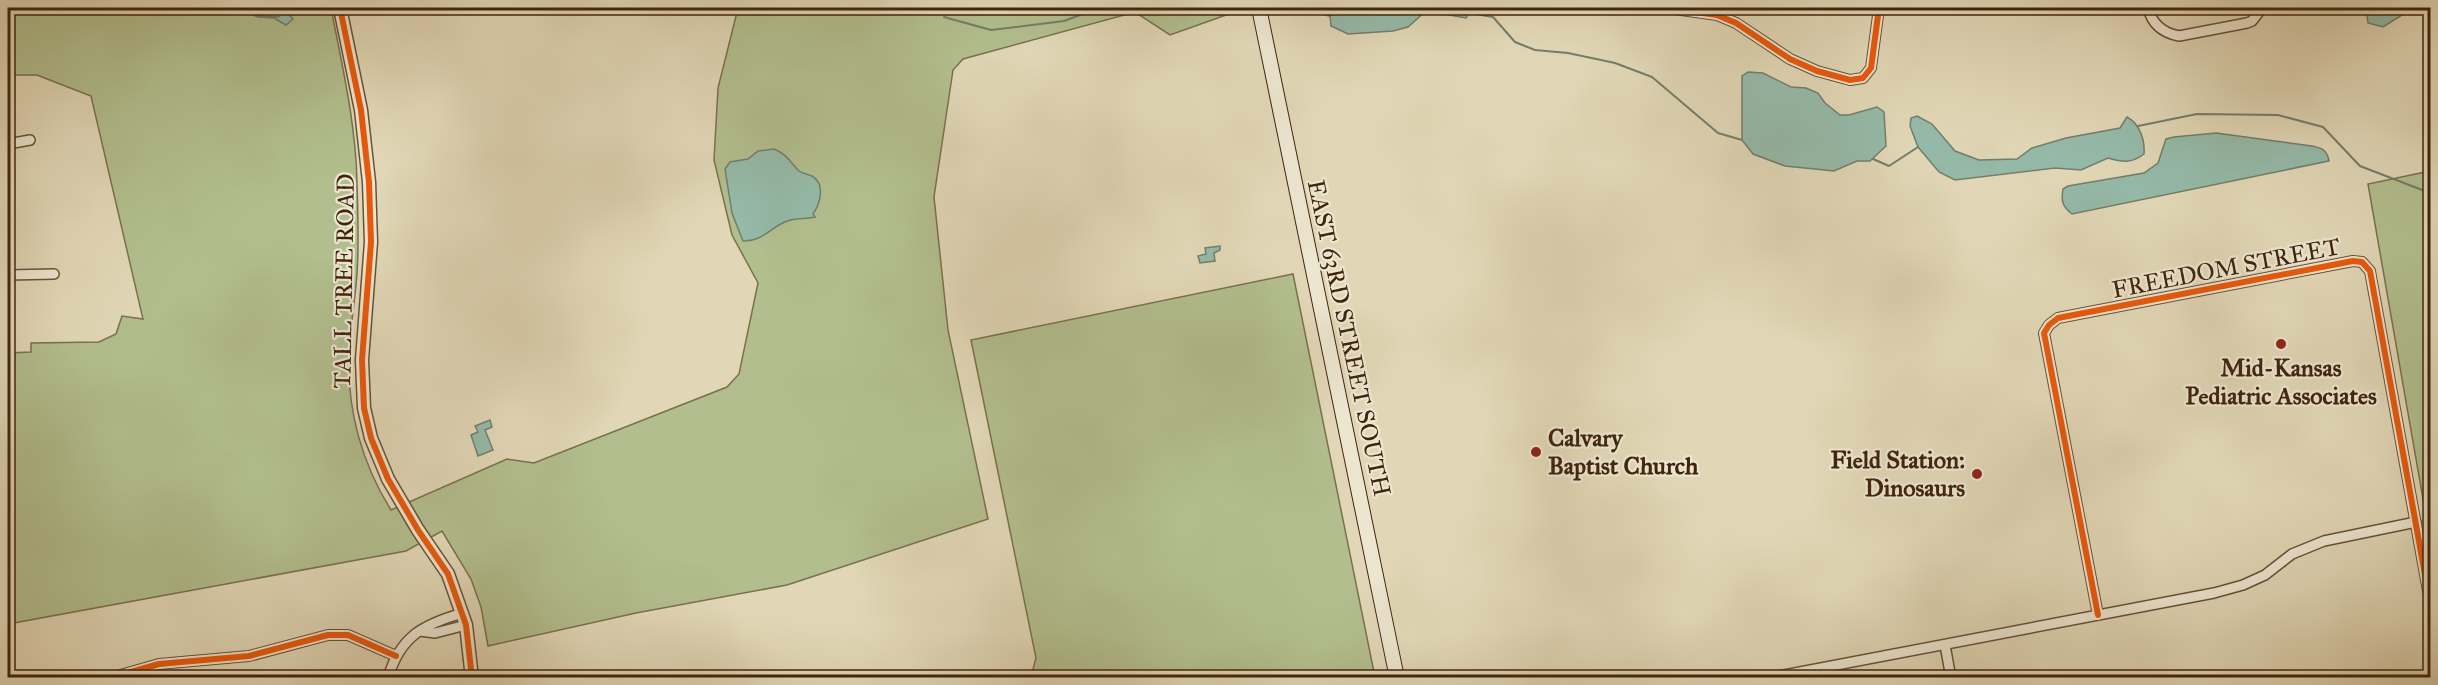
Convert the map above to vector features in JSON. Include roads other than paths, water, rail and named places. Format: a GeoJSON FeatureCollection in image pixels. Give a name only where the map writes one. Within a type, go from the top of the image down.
{"type":"FeatureCollection","features":[{"type":"Feature","properties":{"kind":"main road","name":"EAST 63RD STREET SOUTH"},"geometry":{"type":"LineString","coordinates":[[1259,8],[1397,678]]}},
{"type":"Feature","properties":{"kind":"street","name":"TALL TREE ROAD"},"geometry":{"type":"LineString","coordinates":[[340,8],[361,110],[369,182],[371,242],[362,360],[364,408],[371,438],[388,479],[418,530],[448,574],[464,619],[472,678]]}},
{"type":"Feature","properties":{"kind":"street"},"geometry":{"type":"LineString","coordinates":[[1667,8],[1718,15],[1736,23],[1777,52],[1803,65],[1850,80],[1863,78],[1871,69],[1879,8]]}},
{"type":"Feature","properties":{"kind":"street"},"geometry":{"type":"LineString","coordinates":[[2148,8],[2153,21],[2163,31],[2174,35],[2188,35],[2247,22],[2259,11]]}},
{"type":"Feature","properties":{"kind":"street"},"geometry":{"type":"LineString","coordinates":[[8,144],[30,140]]}},
{"type":"Feature","properties":{"kind":"street","name":"FREEDOM STREET"},"geometry":{"type":"LineString","coordinates":[[2098,615],[2044,333],[2049,325],[2058,318],[2353,261],[2361,262],[2370,272],[2430,602]]}},
{"type":"Feature","properties":{"kind":"street"},"geometry":{"type":"LineString","coordinates":[[8,276],[54,274]]}},
{"type":"Feature","properties":{"kind":"street"},"geometry":{"type":"LineString","coordinates":[[1768,678],[2243,585],[2265,575],[2292,554],[2324,541],[2416,522]]}},
{"type":"Feature","properties":{"kind":"street"},"geometry":{"type":"LineString","coordinates":[[388,678],[396,656],[403,645],[432,621],[464,619]]}},
{"type":"Feature","properties":{"kind":"street"},"geometry":{"type":"LineString","coordinates":[[110,678],[159,664],[261,654],[328,636],[348,635],[396,656]]}},
{"type":"Feature","properties":{"kind":"street"},"geometry":{"type":"LineString","coordinates":[[1945,645],[1951,678]]}},
{"type":"Feature","properties":{"kind":"waterway"},"geometry":{"type":"LineString","coordinates":[[944,17],[991,30],[1064,21],[1099,8]]}},
{"type":"Feature","properties":{"kind":"waterway"},"geometry":{"type":"LineString","coordinates":[[1301,8],[1330,16]]}},
{"type":"Feature","properties":{"kind":"waterway"},"geometry":{"type":"LineString","coordinates":[[1469,13],[1493,17],[1515,42],[1535,50],[1568,53],[1615,63],[1652,77],[1718,133],[1742,140]]}},
{"type":"Feature","properties":{"kind":"waterway"},"geometry":{"type":"LineString","coordinates":[[2138,126],[2197,114],[2278,115],[2323,127],[2360,166],[2430,193]]}},
{"type":"Feature","properties":{"kind":"waterway"},"geometry":{"type":"LineString","coordinates":[[1873,159],[1889,166],[1918,147]]}},
{"type":"Feature","properties":{"kind":"place","name":"Mid-Kansas Pediatric Associates"},"geometry":{"type":"Point","coordinates":[2281,344]}},
{"type":"Feature","properties":{"kind":"place","name":"Calvary Baptist Church"},"geometry":{"type":"Point","coordinates":[1536,452]}},
{"type":"Feature","properties":{"kind":"place","name":"Field Station: Dinosaurs"},"geometry":{"type":"Point","coordinates":[1977,474]}}]}
